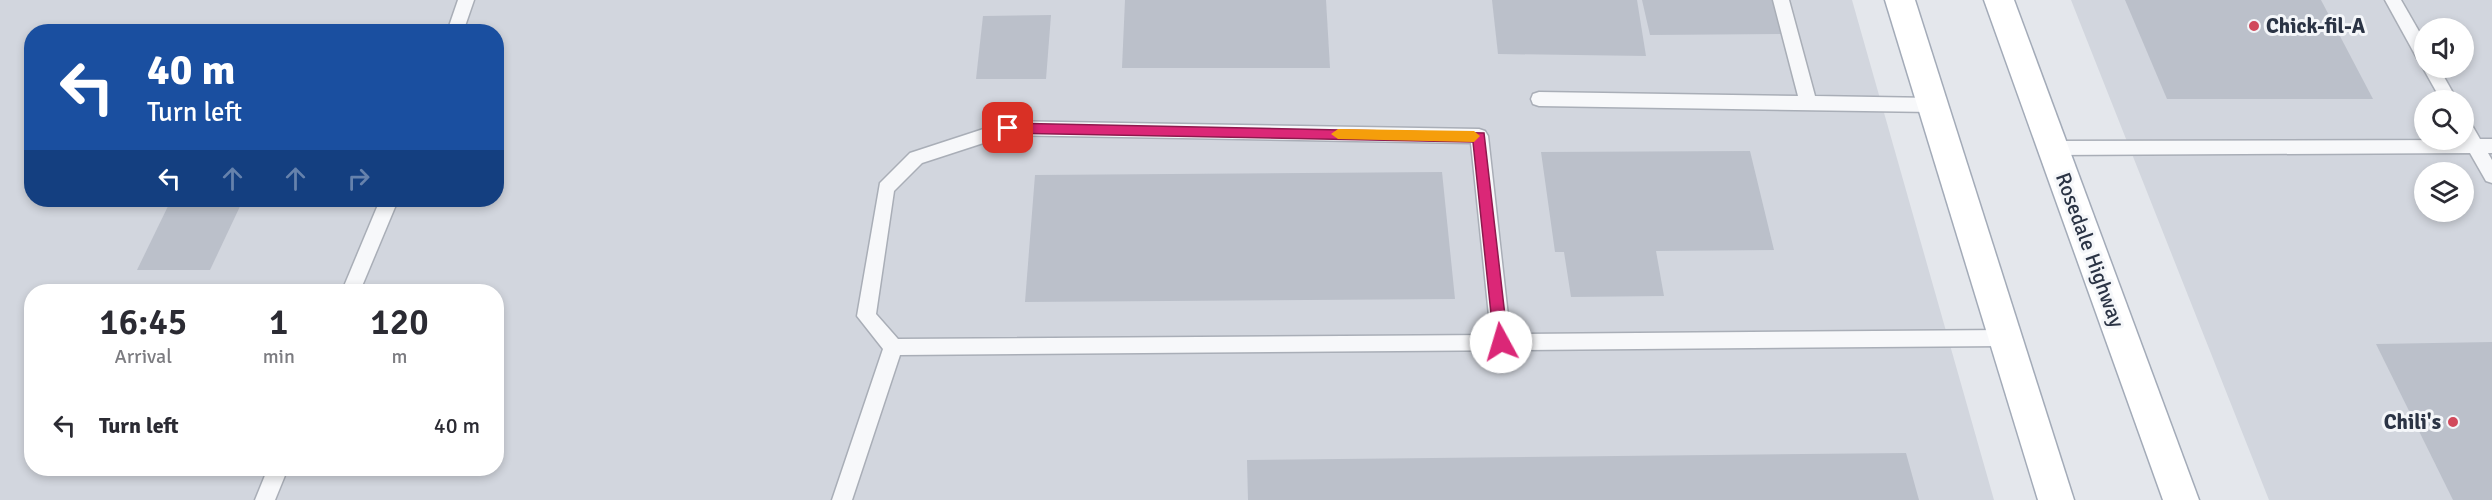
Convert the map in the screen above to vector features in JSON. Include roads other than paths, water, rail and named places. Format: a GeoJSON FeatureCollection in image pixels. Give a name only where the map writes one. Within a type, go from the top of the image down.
{"type":"FeatureCollection","features":[{"type":"Feature","properties":{"kind":"main road"},"geometry":{"type":"LineString","coordinates":[[1900,0],[2056,500]]}},
{"type":"Feature","properties":{"kind":"main road","name":"Rosedale Highway"},"geometry":{"type":"LineString","coordinates":[[1999,0],[2181,500]]}},
{"type":"Feature","properties":{"kind":"lane"},"geometry":{"type":"LineString","coordinates":[[458,24],[466,0]]}},
{"type":"Feature","properties":{"kind":"lane"},"geometry":{"type":"LineString","coordinates":[[1781,0],[1808,103]]}},
{"type":"Feature","properties":{"kind":"lane"},"geometry":{"type":"LineString","coordinates":[[2393,0],[2414,37]]}},
{"type":"Feature","properties":{"kind":"lane"},"geometry":{"type":"LineString","coordinates":[[1539,99],[1933,105]]}},
{"type":"Feature","properties":{"kind":"lane"},"geometry":{"type":"LineString","coordinates":[[1501,342],[1479,136],[1008,128],[916,158],[886,188],[866,316],[893,347],[2005,338]]}},
{"type":"Feature","properties":{"kind":"lane"},"geometry":{"type":"LineString","coordinates":[[2053,148],[2483,146],[2492,176]]}},
{"type":"Feature","properties":{"kind":"lane"},"geometry":{"type":"LineString","coordinates":[[354,284],[386,207]]}},
{"type":"Feature","properties":{"kind":"lane"},"geometry":{"type":"LineString","coordinates":[[842,500],[893,347]]}},
{"type":"Feature","properties":{"kind":"lane"},"geometry":{"type":"LineString","coordinates":[[265,500],[275,476]]}},
{"type":"Feature","properties":{"kind":"place","name":"Chick-fil-A"},"geometry":{"type":"Point","coordinates":[2254,26]}},
{"type":"Feature","properties":{"kind":"place","name":"Chili's"},"geometry":{"type":"Point","coordinates":[2453,422]}}]}
